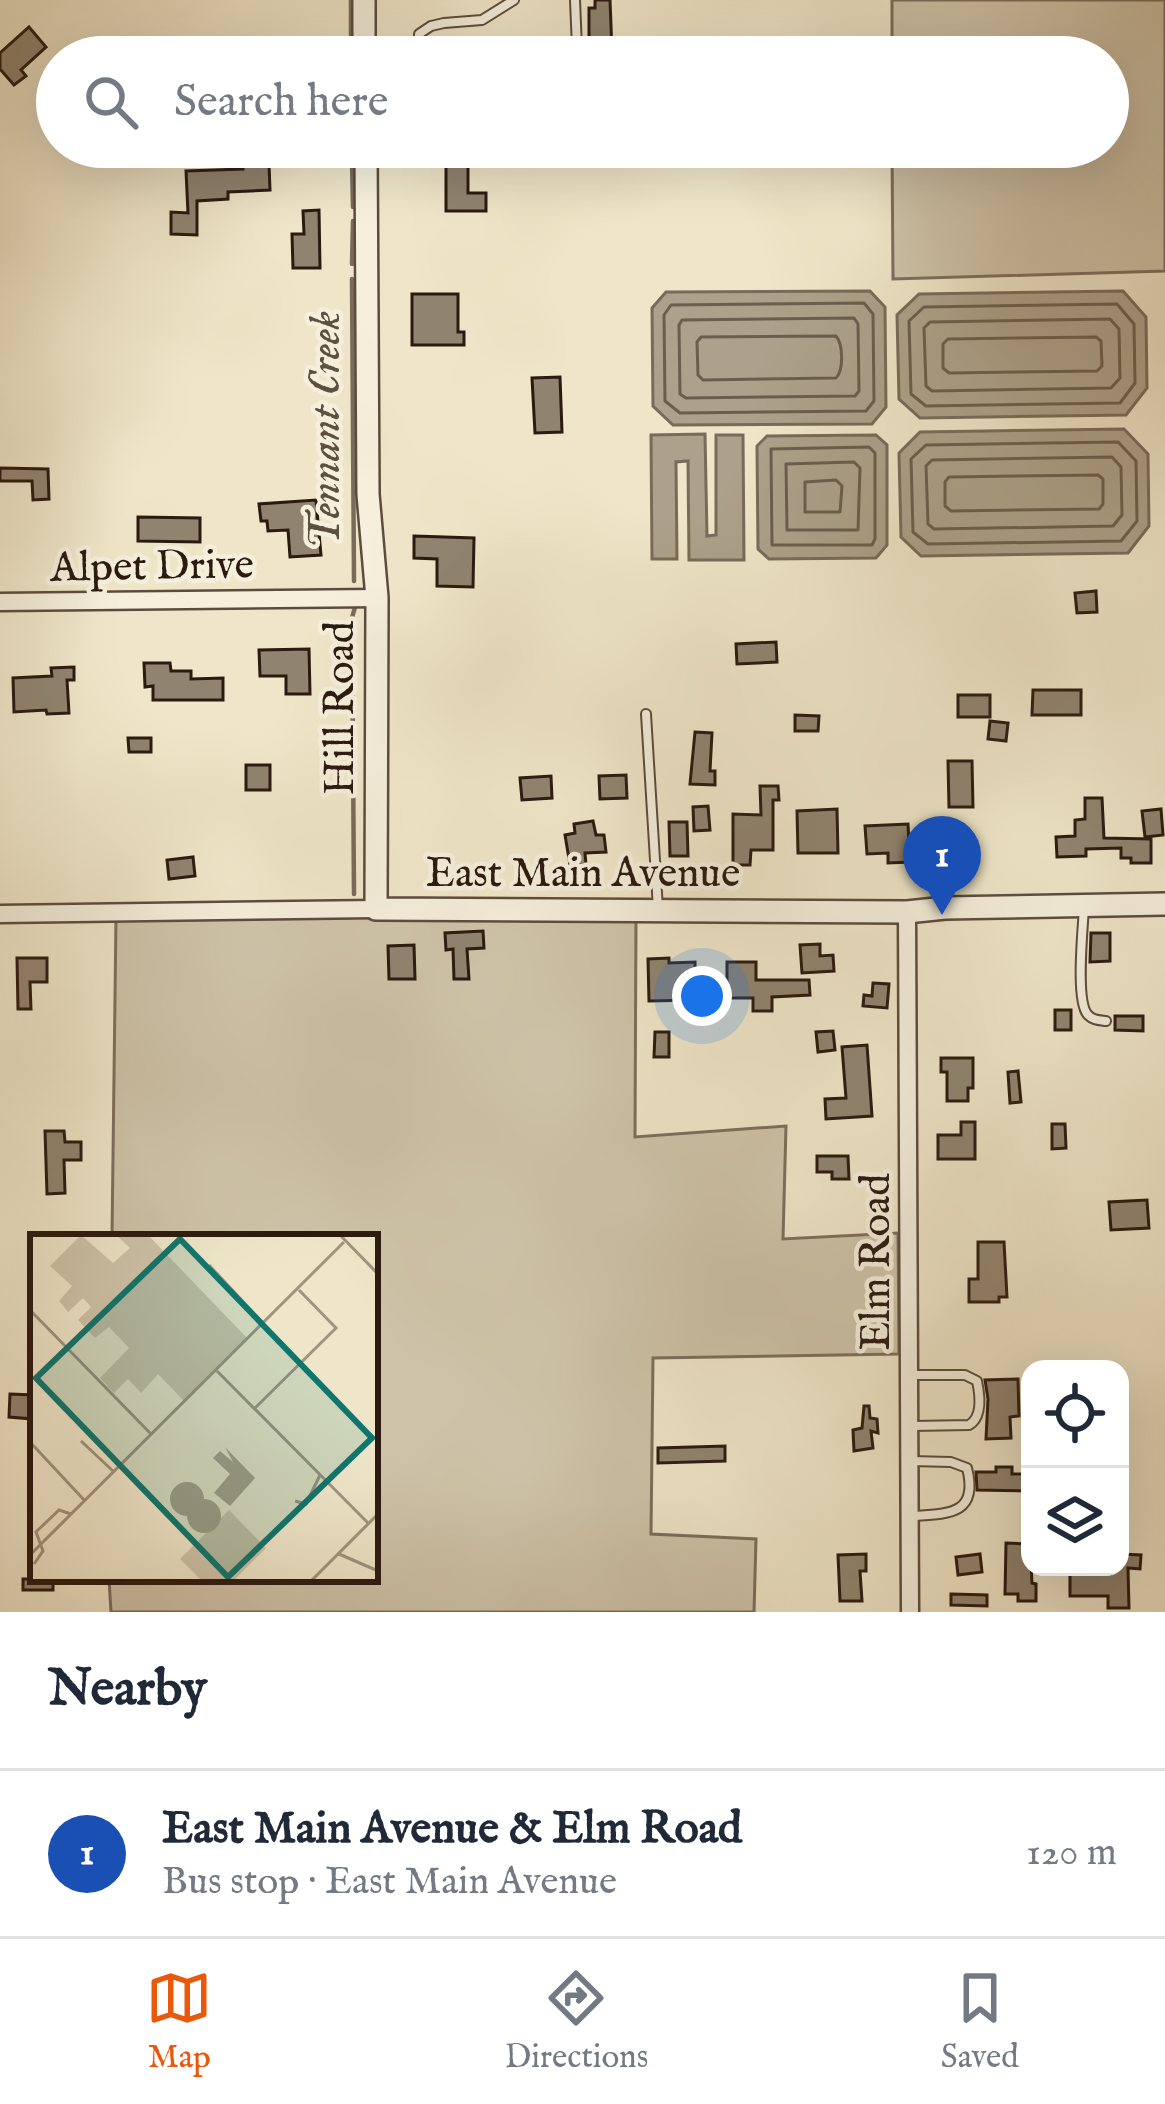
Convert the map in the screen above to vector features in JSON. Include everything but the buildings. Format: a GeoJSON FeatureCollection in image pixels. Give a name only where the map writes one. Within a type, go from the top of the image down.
{"type":"FeatureCollection","features":[{"type":"Feature","properties":{"kind":"street"},"geometry":{"type":"LineString","coordinates":[[364,0],[364,36]]}},
{"type":"Feature","properties":{"kind":"street","name":"Hill Road"},"geometry":{"type":"LineString","coordinates":[[366,168],[368,494],[377,598],[376,909]]}},
{"type":"Feature","properties":{"kind":"street","name":"Alpet Drive"},"geometry":{"type":"LineString","coordinates":[[0,602],[377,598]]}},
{"type":"Feature","properties":{"kind":"street","name":"East Main Avenue"},"geometry":{"type":"LineString","coordinates":[[0,914],[376,909],[908,912],[1165,904]]}},
{"type":"Feature","properties":{"kind":"street","name":"Elm Road"},"geometry":{"type":"LineString","coordinates":[[908,912],[910,1612]]}},
{"type":"Feature","properties":{"kind":"lane"},"geometry":{"type":"LineString","coordinates":[[419,36],[431,26],[482,20],[514,0]]}},
{"type":"Feature","properties":{"kind":"lane"},"geometry":{"type":"LineString","coordinates":[[575,0],[576,36]]}},
{"type":"Feature","properties":{"kind":"lane"},"geometry":{"type":"LineString","coordinates":[[646,714],[658,910]]}},
{"type":"Feature","properties":{"kind":"lane"},"geometry":{"type":"LineString","coordinates":[[1084,905],[1083,1010],[1092,1019],[1106,1021]]}},
{"type":"Feature","properties":{"kind":"lane"},"geometry":{"type":"LineString","coordinates":[[910,1375],[965,1375],[977,1381],[978,1416],[969,1425],[910,1426]]}},
{"type":"Feature","properties":{"kind":"lane"},"geometry":{"type":"LineString","coordinates":[[910,1461],[951,1462],[967,1468],[971,1486],[966,1503],[951,1514],[910,1516]]}},
{"type":"Feature","properties":{"kind":"shaded area"},"geometry":{"type":"Polygon","coordinates":[[[892,0],[1165,0],[1165,271],[893,279],[892,168],[1129,168],[1129,36],[892,36],[892,0]]]}},
{"type":"Feature","properties":{"kind":"shaded area"},"geometry":{"type":"Polygon","coordinates":[[[636,916],[635,1137],[786,1126],[783,1239],[898,1233],[899,1354],[653,1358],[651,1534],[756,1539],[754,1612],[111,1612],[109,1582],[378,1582],[378,1234],[112,1234],[116,917],[636,916]]]}},
{"type":"Feature","properties":{"kind":"water"},"geometry":{"type":"Polygon","coordinates":[[[870,291],[885,307],[886,407],[872,424],[673,425],[653,406],[652,308],[666,292],[870,291]]]}},
{"type":"Feature","properties":{"kind":"water"},"geometry":{"type":"Polygon","coordinates":[[[1123,291],[1146,317],[1147,388],[1126,415],[920,418],[899,399],[897,315],[919,294],[1123,291]]]}},
{"type":"Feature","properties":{"kind":"water"},"geometry":{"type":"Polygon","coordinates":[[[1124,429],[1148,454],[1149,526],[1128,553],[921,556],[901,537],[899,453],[920,432],[1124,429]]]}},
{"type":"Feature","properties":{"kind":"water"},"geometry":{"type":"Polygon","coordinates":[[[705,434],[707,536],[716,535],[716,435],[743,435],[744,560],[689,560],[688,461],[676,462],[677,559],[652,559],[651,435],[705,434]]]}},
{"type":"Feature","properties":{"kind":"water"},"geometry":{"type":"Polygon","coordinates":[[[876,435],[887,445],[887,545],[876,558],[769,559],[758,549],[757,446],[767,436],[876,435]]]}},
{"type":"Feature","properties":{"kind":"waterway","name":"Tennant Creek"},"geometry":{"type":"LineString","coordinates":[[351,0],[351,36]]}},
{"type":"Feature","properties":{"kind":"waterway","name":"Tennant Creek"},"geometry":{"type":"LineString","coordinates":[[352,168],[353,207]]}},
{"type":"Feature","properties":{"kind":"waterway","name":"Tennant Creek"},"geometry":{"type":"LineString","coordinates":[[352,264],[353,221]]}},
{"type":"Feature","properties":{"kind":"waterway","name":"Tennant Creek"},"geometry":{"type":"LineString","coordinates":[[352,279],[354,581]]}},
{"type":"Feature","properties":{"kind":"waterway","name":"Tennant Creek"},"geometry":{"type":"LineString","coordinates":[[354,894],[355,607]]}},
{"type":"Feature","properties":{"kind":"place","name":"East Main Avenue & Elm Road"},"geometry":{"type":"Point","coordinates":[942,915]}}]}
